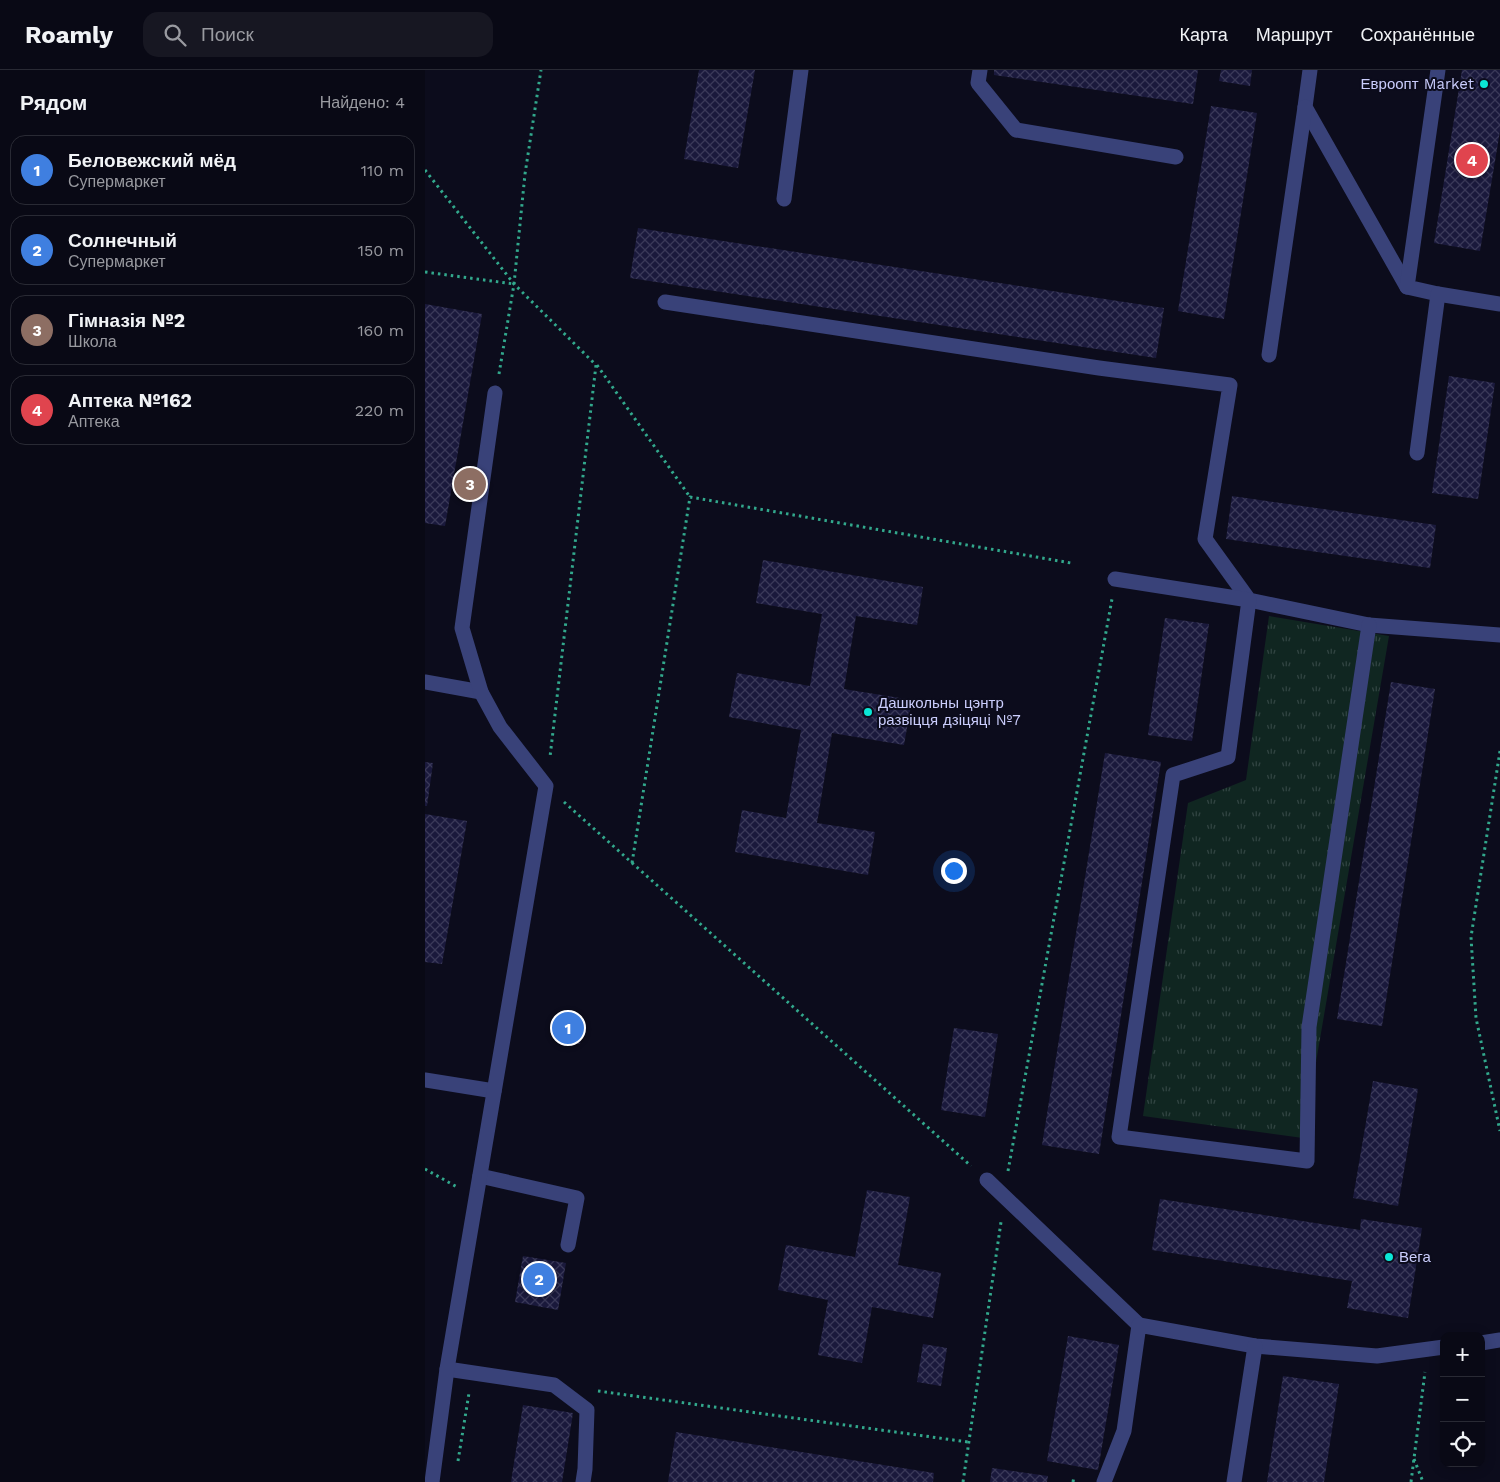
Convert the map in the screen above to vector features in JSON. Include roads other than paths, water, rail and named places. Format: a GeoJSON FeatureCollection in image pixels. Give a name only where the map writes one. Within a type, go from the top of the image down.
{"type":"FeatureCollection","features":[{"type":"Feature","properties":{"kind":"lane"},"geometry":{"type":"LineString","coordinates":[[784,199],[801,70]]}},
{"type":"Feature","properties":{"kind":"lane"},"geometry":{"type":"LineString","coordinates":[[980,70],[978,82],[1016,130],[1176,157]]}},
{"type":"Feature","properties":{"kind":"lane"},"geometry":{"type":"LineString","coordinates":[[1269,355],[1310,70]]}},
{"type":"Feature","properties":{"kind":"lane"},"geometry":{"type":"LineString","coordinates":[[1407,287],[1439,70]]}},
{"type":"Feature","properties":{"kind":"lane"},"geometry":{"type":"LineString","coordinates":[[1305,107],[1407,287],[1500,304]]}},
{"type":"Feature","properties":{"kind":"lane"},"geometry":{"type":"LineString","coordinates":[[1417,453],[1438,294]]}},
{"type":"Feature","properties":{"kind":"lane"},"geometry":{"type":"LineString","coordinates":[[665,302],[1089,366],[1230,385],[1205,539],[1249,600],[1228,757],[1173,775],[1119,1137],[1307,1161],[1309,1027],[1369,625]]}},
{"type":"Feature","properties":{"kind":"lane"},"geometry":{"type":"LineString","coordinates":[[432,1482],[447,1369],[546,786],[499,727],[481,692],[462,628],[495,393]]}},
{"type":"Feature","properties":{"kind":"lane"},"geometry":{"type":"LineString","coordinates":[[1115,578],[1249,600],[1369,625],[1500,635]]}},
{"type":"Feature","properties":{"kind":"lane"},"geometry":{"type":"LineString","coordinates":[[425,682],[481,692]]}},
{"type":"Feature","properties":{"kind":"lane"},"geometry":{"type":"LineString","coordinates":[[425,1080],[494,1091]]}},
{"type":"Feature","properties":{"kind":"lane"},"geometry":{"type":"LineString","coordinates":[[479,1176],[577,1198],[568,1245]]}},
{"type":"Feature","properties":{"kind":"lane"},"geometry":{"type":"LineString","coordinates":[[987,1180],[1139,1325],[1255,1346],[1377,1356],[1440,1348]]}},
{"type":"Feature","properties":{"kind":"lane"},"geometry":{"type":"LineString","coordinates":[[1104,1482],[1124,1431],[1139,1325]]}},
{"type":"Feature","properties":{"kind":"lane"},"geometry":{"type":"LineString","coordinates":[[1485,1342],[1500,1340]]}},
{"type":"Feature","properties":{"kind":"lane"},"geometry":{"type":"LineString","coordinates":[[1234,1482],[1255,1346]]}},
{"type":"Feature","properties":{"kind":"lane"},"geometry":{"type":"LineString","coordinates":[[447,1369],[555,1384],[587,1410],[583,1482]]}},
{"type":"Feature","properties":{"kind":"place","name":"Евроопт Market"},"geometry":{"type":"Point","coordinates":[1484,84]}},
{"type":"Feature","properties":{"kind":"place","name":"Аптека №162"},"geometry":{"type":"Point","coordinates":[1472,160]}},
{"type":"Feature","properties":{"kind":"place","name":"Гімназія №2"},"geometry":{"type":"Point","coordinates":[470,484]}},
{"type":"Feature","properties":{"kind":"place","name":"Дашкольны цэнтр развіцця дзіцяці №7"},"geometry":{"type":"Point","coordinates":[868,712]}},
{"type":"Feature","properties":{"kind":"place","name":"Беловежский мёд"},"geometry":{"type":"Point","coordinates":[568,1028]}},
{"type":"Feature","properties":{"kind":"place","name":"Вега"},"geometry":{"type":"Point","coordinates":[1389,1257]}},
{"type":"Feature","properties":{"kind":"place","name":"Солнечный"},"geometry":{"type":"Point","coordinates":[539,1279]}}]}
